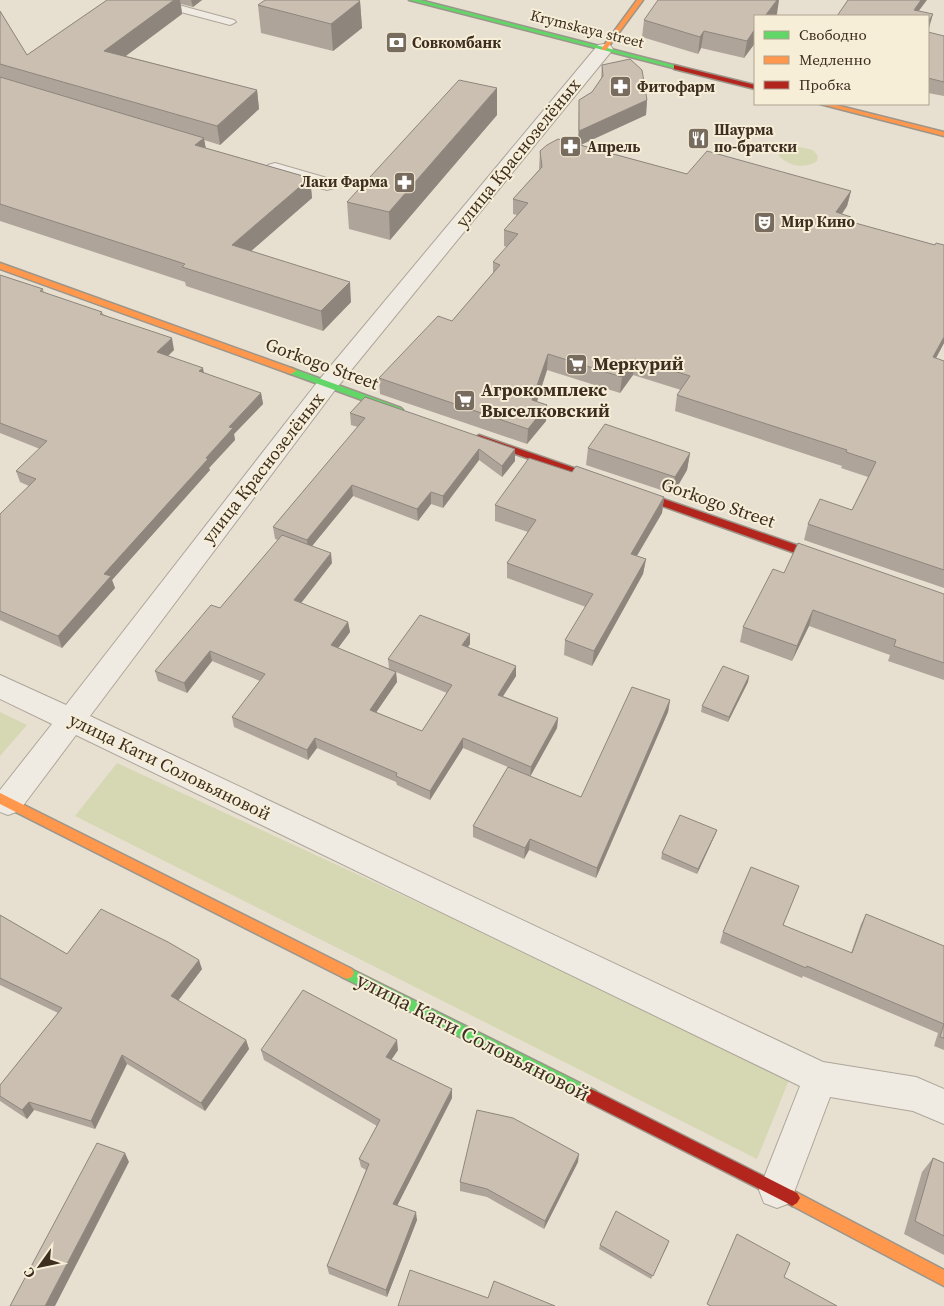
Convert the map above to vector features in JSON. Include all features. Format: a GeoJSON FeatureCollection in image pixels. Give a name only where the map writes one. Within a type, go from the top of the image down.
{"type":"FeatureCollection","features":[{"type":"Feature","properties":{"kind":"street","name":"Krymskaya street"},"geometry":{"type":"LineString","coordinates":[[412,0],[754,87]]}},
{"type":"Feature","properties":{"kind":"street","name":"улица Краснозелёных"},"geometry":{"type":"LineString","coordinates":[[4,800],[70,719],[327,385],[604,49],[640,0]]}},
{"type":"Feature","properties":{"kind":"street"},"geometry":{"type":"LineString","coordinates":[[828,105],[944,134]]}},
{"type":"Feature","properties":{"kind":"street"},"geometry":{"type":"LineString","coordinates":[[261,165],[327,184]]}},
{"type":"Feature","properties":{"kind":"street","name":"Gorkogo Street"},"geometry":{"type":"LineString","coordinates":[[0,266],[413,416]]}},
{"type":"Feature","properties":{"kind":"street","name":"Gorkogo Street"},"geometry":{"type":"LineString","coordinates":[[469,435],[842,564]]}},
{"type":"Feature","properties":{"kind":"street","name":"улица Кати Соловьяновой"},"geometry":{"type":"LineString","coordinates":[[0,686],[820,1078],[916,1094],[944,1107]]}},
{"type":"Feature","properties":{"kind":"street","name":"улица Кати Соловьяновой"},"geometry":{"type":"LineString","coordinates":[[4,800],[777,1190],[944,1278]]}},
{"type":"Feature","properties":{"kind":"street"},"geometry":{"type":"LineString","coordinates":[[777,1190],[820,1078]]}},
{"type":"Feature","properties":{"kind":"lane"},"geometry":{"type":"LineString","coordinates":[[147,0],[230,22]]}},
{"type":"Feature","properties":{"kind":"green space"},"geometry":{"type":"Polygon","coordinates":[[[795,146],[813,150],[818,156],[817,161],[812,164],[798,166],[788,163],[779,156],[780,151],[795,146]]]}},
{"type":"Feature","properties":{"kind":"green space"},"geometry":{"type":"Polygon","coordinates":[[[0,712],[27,725],[0,756],[0,712]]]}},
{"type":"Feature","properties":{"kind":"green space"},"geometry":{"type":"Polygon","coordinates":[[[117,763],[791,1075],[757,1159],[75,816],[117,763]]]}},
{"type":"Feature","properties":{"kind":"building"},"geometry":{"type":"Polygon","coordinates":[[[107,0],[174,0],[104,51],[257,90],[217,126],[0,64],[0,11],[27,55],[107,0]]]}},
{"type":"Feature","properties":{"kind":"building"},"geometry":{"type":"Polygon","coordinates":[[[265,0],[360,1],[331,24],[258,5],[265,0]]]}},
{"type":"Feature","properties":{"kind":"building"},"geometry":{"type":"Polygon","coordinates":[[[658,0],[777,0],[766,15],[754,15],[754,30],[747,41],[704,31],[700,37],[644,20],[658,0]]]}},
{"type":"Feature","properties":{"kind":"building"},"geometry":{"type":"Polygon","coordinates":[[[848,0],[921,0],[914,10],[933,14],[929,20],[929,15],[838,15],[848,0]]]}},
{"type":"Feature","properties":{"kind":"building"},"geometry":{"type":"Polygon","coordinates":[[[929,32],[944,36],[944,82],[929,78],[929,32]]]}},
{"type":"Feature","properties":{"kind":"building"},"geometry":{"type":"Polygon","coordinates":[[[630,59],[642,70],[647,100],[579,131],[579,100],[592,92],[603,76],[602,65],[630,59]]]}},
{"type":"Feature","properties":{"kind":"building"},"geometry":{"type":"Polygon","coordinates":[[[0,77],[204,138],[195,145],[310,178],[232,245],[350,282],[321,311],[182,267],[185,264],[0,204],[0,77]]]}},
{"type":"Feature","properties":{"kind":"building"},"geometry":{"type":"Polygon","coordinates":[[[459,80],[497,88],[389,212],[347,202],[459,80]]]}},
{"type":"Feature","properties":{"kind":"building"},"geometry":{"type":"Polygon","coordinates":[[[558,139],[687,174],[707,151],[851,191],[836,212],[851,217],[848,221],[935,245],[936,243],[944,245],[944,337],[933,357],[944,361],[944,570],[808,524],[820,499],[852,510],[876,462],[846,452],[847,450],[677,395],[690,376],[635,359],[622,377],[548,354],[532,400],[547,405],[528,429],[379,378],[438,316],[452,321],[500,265],[493,262],[518,234],[504,230],[528,203],[513,199],[542,167],[540,151],[558,139]]]}},
{"type":"Feature","properties":{"kind":"building"},"geometry":{"type":"Polygon","coordinates":[[[0,275],[43,289],[40,291],[102,312],[100,314],[172,338],[157,352],[203,368],[199,371],[261,393],[229,427],[233,428],[206,458],[208,459],[104,574],[111,576],[58,636],[0,611],[0,514],[36,479],[16,471],[47,441],[0,423],[0,275]]]}},
{"type":"Feature","properties":{"kind":"building"},"geometry":{"type":"Polygon","coordinates":[[[365,397],[515,449],[502,466],[479,449],[443,496],[431,492],[417,509],[352,485],[307,540],[273,527],[365,418],[350,413],[365,397]]]}},
{"type":"Feature","properties":{"kind":"building"},"geometry":{"type":"Polygon","coordinates":[[[605,424],[690,453],[675,477],[588,448],[605,424]]]}},
{"type":"Feature","properties":{"kind":"building"},"geometry":{"type":"Polygon","coordinates":[[[529,458],[572,472],[576,466],[664,497],[631,554],[646,559],[594,651],[565,640],[593,594],[507,563],[536,520],[495,505],[529,458]]]}},
{"type":"Feature","properties":{"kind":"building"},"geometry":{"type":"Polygon","coordinates":[[[282,535],[331,553],[294,600],[348,622],[331,645],[396,672],[370,710],[422,731],[452,685],[388,659],[420,615],[470,634],[462,645],[516,666],[498,695],[558,718],[531,767],[463,738],[430,791],[396,776],[397,773],[315,738],[307,750],[232,717],[265,674],[210,651],[184,683],[155,671],[211,605],[220,608],[282,535]]]}},
{"type":"Feature","properties":{"kind":"building"},"geometry":{"type":"Polygon","coordinates":[[[798,543],[944,594],[944,663],[894,646],[896,640],[813,610],[797,646],[743,627],[773,569],[784,573],[798,543]]]}},
{"type":"Feature","properties":{"kind":"building"},"geometry":{"type":"Polygon","coordinates":[[[723,666],[749,676],[729,717],[702,706],[723,666]]]}},
{"type":"Feature","properties":{"kind":"building"},"geometry":{"type":"Polygon","coordinates":[[[632,687],[670,700],[597,868],[530,839],[525,848],[473,826],[508,767],[581,797],[632,687]]]}},
{"type":"Feature","properties":{"kind":"building"},"geometry":{"type":"Polygon","coordinates":[[[680,815],[717,830],[698,869],[662,853],[680,815]]]}},
{"type":"Feature","properties":{"kind":"building"},"geometry":{"type":"Polygon","coordinates":[[[751,867],[799,886],[783,925],[852,953],[866,914],[944,946],[944,1024],[723,932],[751,867]]]}},
{"type":"Feature","properties":{"kind":"building"},"geometry":{"type":"Polygon","coordinates":[[[101,909],[168,942],[199,960],[171,996],[246,1040],[201,1103],[122,1055],[91,1121],[29,1102],[22,1110],[0,1096],[0,1085],[62,1008],[0,978],[0,915],[67,954],[101,909]]]}},
{"type":"Feature","properties":{"kind":"building"},"geometry":{"type":"Polygon","coordinates":[[[303,990],[397,1040],[386,1057],[452,1089],[393,1204],[416,1212],[386,1290],[327,1266],[369,1164],[359,1159],[380,1120],[261,1050],[303,990]]]}},
{"type":"Feature","properties":{"kind":"building"},"geometry":{"type":"Polygon","coordinates":[[[944,1024],[944,1038],[940,1037],[944,1024]]]}},
{"type":"Feature","properties":{"kind":"building"},"geometry":{"type":"Polygon","coordinates":[[[477,1110],[513,1118],[579,1154],[545,1221],[487,1189],[460,1182],[477,1110]]]}},
{"type":"Feature","properties":{"kind":"building"},"geometry":{"type":"Polygon","coordinates":[[[97,1143],[125,1153],[45,1306],[10,1306],[97,1143]]]}},
{"type":"Feature","properties":{"kind":"building"},"geometry":{"type":"Polygon","coordinates":[[[933,1158],[944,1163],[944,1236],[915,1221],[933,1158]]]}},
{"type":"Feature","properties":{"kind":"building"},"geometry":{"type":"Polygon","coordinates":[[[616,1211],[669,1241],[653,1276],[600,1245],[616,1211]]]}},
{"type":"Feature","properties":{"kind":"building"},"geometry":{"type":"Polygon","coordinates":[[[737,1234],[790,1263],[784,1277],[837,1306],[711,1306],[707,1304],[737,1234]]]}},
{"type":"Feature","properties":{"kind":"building"},"geometry":{"type":"Polygon","coordinates":[[[410,1270],[488,1298],[494,1281],[555,1306],[398,1306],[410,1270]]]}},
{"type":"Feature","properties":{"kind":"traffic: fast"},"geometry":{"type":"LineString","coordinates":[[412,0],[677,67]]}},
{"type":"Feature","properties":{"kind":"traffic: fast"},"geometry":{"type":"LineString","coordinates":[[291,371],[398,410]]}},
{"type":"Feature","properties":{"kind":"traffic: fast"},"geometry":{"type":"LineString","coordinates":[[347,973],[591,1096]]}},
{"type":"Feature","properties":{"kind":"traffic: slow"},"geometry":{"type":"LineString","coordinates":[[604,49],[640,0]]}},
{"type":"Feature","properties":{"kind":"traffic: slow"},"geometry":{"type":"LineString","coordinates":[[828,105],[944,134]]}},
{"type":"Feature","properties":{"kind":"traffic: slow"},"geometry":{"type":"LineString","coordinates":[[0,266],[291,371]]}},
{"type":"Feature","properties":{"kind":"traffic: slow"},"geometry":{"type":"LineString","coordinates":[[0,798],[347,973]]}},
{"type":"Feature","properties":{"kind":"traffic: slow"},"geometry":{"type":"LineString","coordinates":[[792,1198],[944,1278]]}},
{"type":"Feature","properties":{"kind":"traffic: jam"},"geometry":{"type":"LineString","coordinates":[[677,67],[754,87]]}},
{"type":"Feature","properties":{"kind":"traffic: jam"},"geometry":{"type":"LineString","coordinates":[[479,438],[830,561]]}},
{"type":"Feature","properties":{"kind":"traffic: jam"},"geometry":{"type":"LineString","coordinates":[[591,1096],[792,1198]]}},
{"type":"Feature","properties":{"kind":"place","name":"Совкомбанк"},"geometry":{"type":"Point","coordinates":[396,43]}},
{"type":"Feature","properties":{"kind":"place","name":"Фитофарм"},"geometry":{"type":"Point","coordinates":[621,87]}},
{"type":"Feature","properties":{"kind":"place","name":"Шаурма по-братски"},"geometry":{"type":"Point","coordinates":[698,139]}},
{"type":"Feature","properties":{"kind":"place","name":"Апрель"},"geometry":{"type":"Point","coordinates":[571,147]}},
{"type":"Feature","properties":{"kind":"place","name":"Лаки Фарма"},"geometry":{"type":"Point","coordinates":[404,182]}},
{"type":"Feature","properties":{"kind":"place","name":"Мир Кино"},"geometry":{"type":"Point","coordinates":[765,222]}},
{"type":"Feature","properties":{"kind":"place","name":"Меркурий"},"geometry":{"type":"Point","coordinates":[577,364]}},
{"type":"Feature","properties":{"kind":"place","name":"Агрокомплекс Выселковский"},"geometry":{"type":"Point","coordinates":[465,400]}}]}
